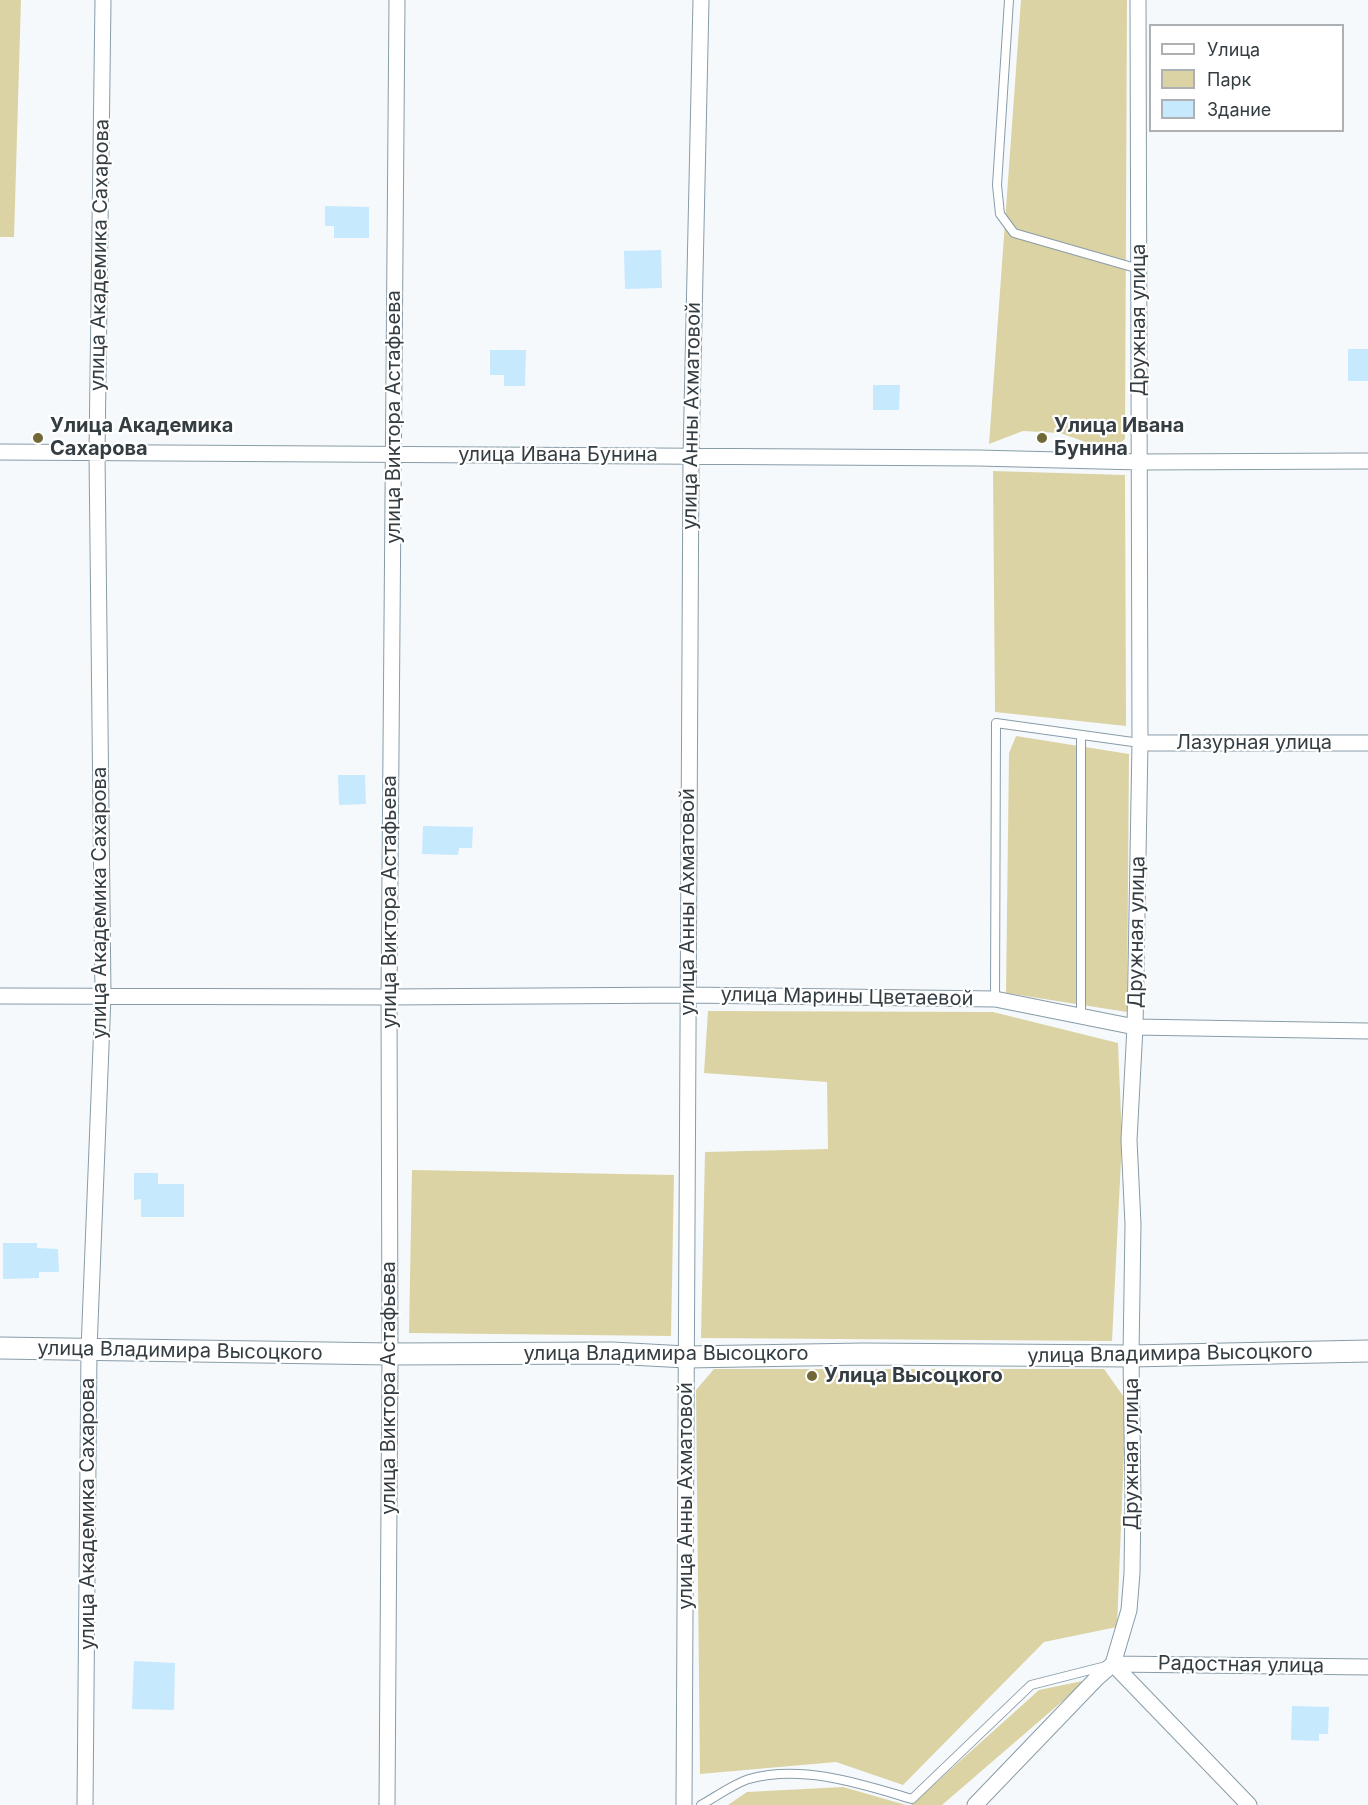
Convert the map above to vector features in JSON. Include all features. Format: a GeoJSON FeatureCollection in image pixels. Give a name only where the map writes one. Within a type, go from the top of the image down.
{"type":"FeatureCollection","features":[{"type":"Feature","properties":{"kind":"street","name":"улица Академика Сахарова"},"geometry":{"type":"LineString","coordinates":[[85,1805],[89,1349],[103,996],[97,453],[103,0]]}},
{"type":"Feature","properties":{"kind":"street","name":"улица Виктора Астафьева"},"geometry":{"type":"LineString","coordinates":[[387,1805],[390,1353],[389,997],[397,0]]}},
{"type":"Feature","properties":{"kind":"street","name":"улица Анны Ахматовой"},"geometry":{"type":"LineString","coordinates":[[684,1805],[691,456],[701,0]]}},
{"type":"Feature","properties":{"kind":"street","name":"Дружная улица"},"geometry":{"type":"LineString","coordinates":[[1113,1664],[1129,1611],[1132,1573],[1133,1224],[1129,1140],[1135,1027],[1140,743],[1138,0]]}},
{"type":"Feature","properties":{"kind":"street","name":"улица Ивана Бунина"},"geometry":{"type":"LineString","coordinates":[[0,452],[966,458],[1140,462],[1368,461]]}},
{"type":"Feature","properties":{"kind":"street","name":"Лазурная улица"},"geometry":{"type":"LineString","coordinates":[[1140,743],[1368,743]]}},
{"type":"Feature","properties":{"kind":"street","name":"улица Марины Цветаевой"},"geometry":{"type":"LineString","coordinates":[[0,996],[687,995],[995,999],[1135,1027],[1368,1030]]}},
{"type":"Feature","properties":{"kind":"street","name":"улица Владимира Высоцкого"},"geometry":{"type":"LineString","coordinates":[[0,1348],[390,1353],[612,1353],[686,1358],[862,1354],[1131,1356],[1368,1352]]}},
{"type":"Feature","properties":{"kind":"street","name":"Радостная улица"},"geometry":{"type":"LineString","coordinates":[[1113,1664],[1368,1666]]}},
{"type":"Feature","properties":{"kind":"street"},"geometry":{"type":"LineString","coordinates":[[975,1805],[1113,1664],[1249,1805]]}},
{"type":"Feature","properties":{"kind":"lane"},"geometry":{"type":"LineString","coordinates":[[1010,0],[997,185],[1000,214],[1014,233],[1139,269]]}},
{"type":"Feature","properties":{"kind":"lane"},"geometry":{"type":"LineString","coordinates":[[995,999],[996,723],[1140,743]]}},
{"type":"Feature","properties":{"kind":"lane"},"geometry":{"type":"LineString","coordinates":[[1081,735],[1081,1016]]}},
{"type":"Feature","properties":{"kind":"lane"},"geometry":{"type":"LineString","coordinates":[[700,1805],[748,1779],[791,1773],[848,1780],[912,1799],[1031,1685],[1113,1664]]}},
{"type":"Feature","properties":{"kind":"green space"},"geometry":{"type":"Polygon","coordinates":[[[0,0],[21,0],[14,237],[0,237],[0,0]]]}},
{"type":"Feature","properties":{"kind":"green space"},"geometry":{"type":"Polygon","coordinates":[[[1021,0],[1127,0],[1125,439],[1111,451],[1060,433],[1023,431],[989,444],[1021,0]]]}},
{"type":"Feature","properties":{"kind":"green space"},"geometry":{"type":"Polygon","coordinates":[[[993,471],[1125,475],[1126,726],[995,712],[993,471]]]}},
{"type":"Feature","properties":{"kind":"green space"},"geometry":{"type":"Polygon","coordinates":[[[1016,736],[1129,754],[1127,1012],[1006,993],[1009,753],[1016,736]]]}},
{"type":"Feature","properties":{"kind":"green space"},"geometry":{"type":"Polygon","coordinates":[[[708,1011],[993,1012],[1118,1043],[1122,1140],[1112,1341],[701,1338],[705,1152],[828,1149],[827,1082],[704,1073],[708,1011]]]}},
{"type":"Feature","properties":{"kind":"green space"},"geometry":{"type":"Polygon","coordinates":[[[412,1170],[674,1175],[671,1336],[409,1333],[412,1170]]]}},
{"type":"Feature","properties":{"kind":"green space"},"geometry":{"type":"Polygon","coordinates":[[[714,1369],[1104,1369],[1126,1400],[1117,1627],[1044,1642],[903,1785],[836,1762],[700,1774],[696,1390],[714,1369]]]}},
{"type":"Feature","properties":{"kind":"green space"},"geometry":{"type":"Polygon","coordinates":[[[1087,1680],[942,1805],[911,1805],[1039,1690],[1087,1680]]]}},
{"type":"Feature","properties":{"kind":"green space"},"geometry":{"type":"Polygon","coordinates":[[[843,1787],[906,1805],[728,1805],[747,1792],[843,1787]]]}},
{"type":"Feature","properties":{"kind":"building"},"geometry":{"type":"Polygon","coordinates":[[[325,206],[369,207],[369,238],[334,238],[334,226],[325,226],[325,206]]]}},
{"type":"Feature","properties":{"kind":"building"},"geometry":{"type":"Polygon","coordinates":[[[661,250],[662,288],[625,289],[624,251],[661,250]]]}},
{"type":"Feature","properties":{"kind":"building"},"geometry":{"type":"Polygon","coordinates":[[[1348,349],[1368,349],[1368,381],[1348,381],[1348,349]]]}},
{"type":"Feature","properties":{"kind":"building"},"geometry":{"type":"Polygon","coordinates":[[[490,350],[526,350],[525,386],[504,386],[504,375],[490,375],[490,350]]]}},
{"type":"Feature","properties":{"kind":"building"},"geometry":{"type":"Polygon","coordinates":[[[873,385],[900,385],[899,410],[873,410],[873,385]]]}},
{"type":"Feature","properties":{"kind":"building"},"geometry":{"type":"Polygon","coordinates":[[[338,775],[365,775],[366,804],[339,805],[338,775]]]}},
{"type":"Feature","properties":{"kind":"building"},"geometry":{"type":"Polygon","coordinates":[[[423,826],[473,827],[472,848],[459,848],[458,855],[422,854],[423,826]]]}},
{"type":"Feature","properties":{"kind":"building"},"geometry":{"type":"Polygon","coordinates":[[[134,1173],[158,1173],[158,1184],[184,1184],[184,1217],[141,1217],[141,1199],[134,1200],[134,1173]]]}},
{"type":"Feature","properties":{"kind":"building"},"geometry":{"type":"Polygon","coordinates":[[[3,1243],[37,1243],[37,1248],[58,1249],[59,1272],[39,1272],[39,1278],[3,1279],[3,1243]]]}},
{"type":"Feature","properties":{"kind":"building"},"geometry":{"type":"Polygon","coordinates":[[[134,1661],[175,1663],[174,1710],[132,1709],[134,1661]]]}},
{"type":"Feature","properties":{"kind":"building"},"geometry":{"type":"Polygon","coordinates":[[[1292,1706],[1329,1707],[1328,1734],[1319,1734],[1319,1741],[1291,1740],[1292,1706]]]}},
{"type":"Feature","properties":{"kind":"place","name":"Улица Академика Сахарова"},"geometry":{"type":"Point","coordinates":[38,438]}},
{"type":"Feature","properties":{"kind":"place","name":"Улица Ивана Бунина"},"geometry":{"type":"Point","coordinates":[1042,438]}},
{"type":"Feature","properties":{"kind":"place","name":"Улица Высоцкого"},"geometry":{"type":"Point","coordinates":[812,1376]}}]}
